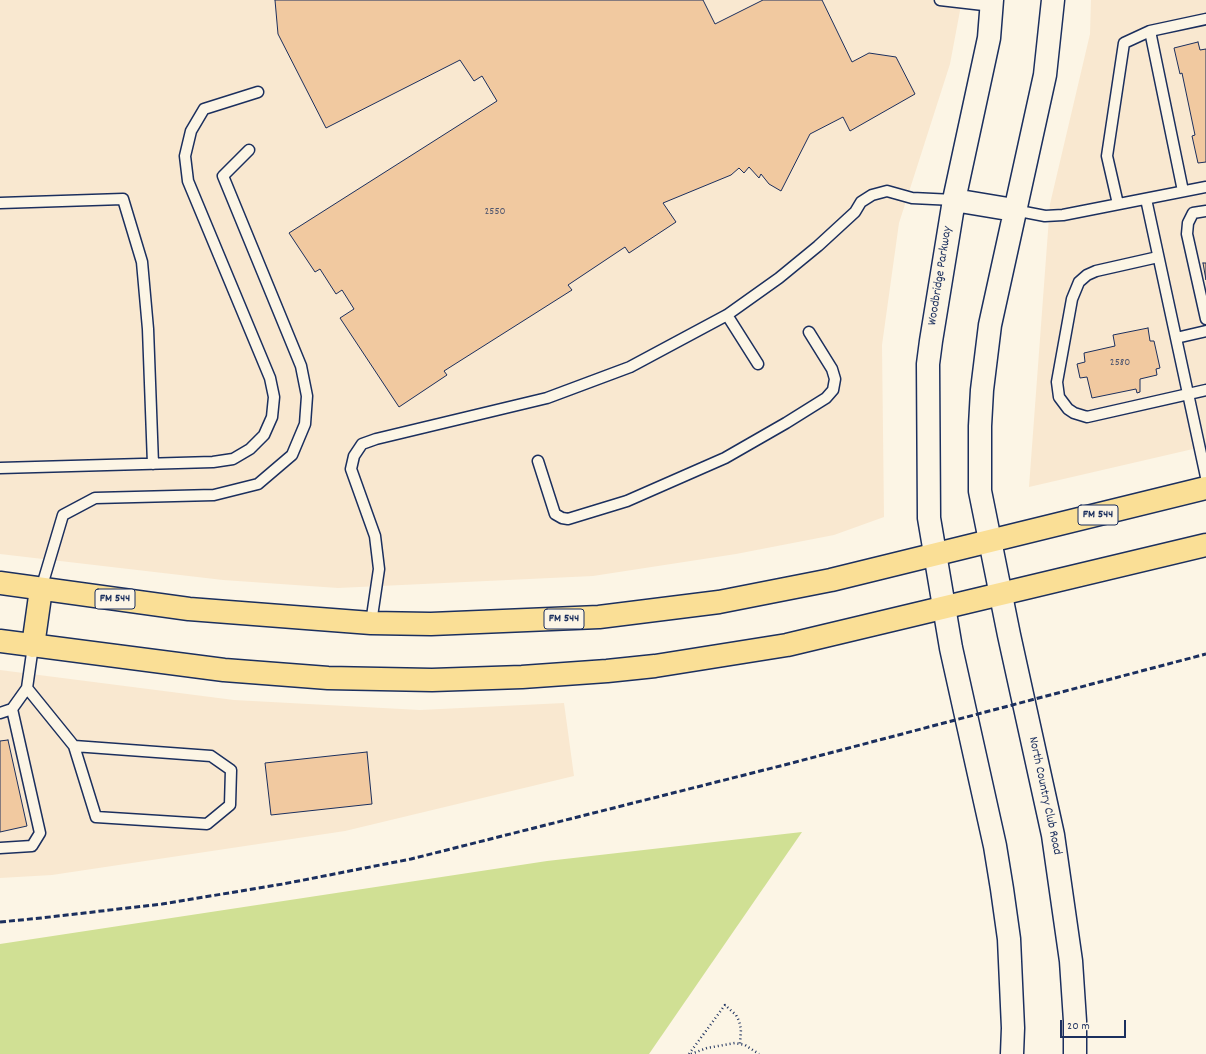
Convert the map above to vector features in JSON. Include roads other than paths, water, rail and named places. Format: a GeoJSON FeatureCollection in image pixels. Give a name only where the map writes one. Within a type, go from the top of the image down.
{"type":"FeatureCollection","features":[{"type":"Feature","properties":{"kind":"main road"},"geometry":{"type":"LineString","coordinates":[[990,541],[980,491],[980,426],[982,390],[990,326],[1014,210],[1045,75],[1053,0]]}},
{"type":"Feature","properties":{"kind":"main road","name":"Woodbridge Parkway"},"geometry":{"type":"LineString","coordinates":[[934,555],[929,518],[928,364],[945,247],[988,38],[992,3]]}},
{"type":"Feature","properties":{"kind":"main road"},"geometry":{"type":"LineString","coordinates":[[954,200],[1014,210]]}},
{"type":"Feature","properties":{"kind":"main road","name":"FM 544"},"geometry":{"type":"LineString","coordinates":[[0,583],[188,609],[371,623],[431,624],[598,617],[719,602],[830,580],[1206,488]]}},
{"type":"Feature","properties":{"kind":"main road","name":"North Country Club Road"},"geometry":{"type":"LineString","coordinates":[[990,541],[1053,835],[1071,961],[1075,1021],[1075,1054]]}},
{"type":"Feature","properties":{"kind":"main road"},"geometry":{"type":"LineString","coordinates":[[0,641],[224,670],[328,678],[432,680],[522,677],[655,666],[787,645],[1206,545]]}},
{"type":"Feature","properties":{"kind":"main road"},"geometry":{"type":"LineString","coordinates":[[934,555],[945,608],[951,648],[995,846],[1002,889],[1009,940],[1013,1028],[1012,1054]]}},
{"type":"Feature","properties":{"kind":"main road"},"geometry":{"type":"LineString","coordinates":[[33,646],[40,589]]}},
{"type":"Feature","properties":{"kind":"lane"},"geometry":{"type":"LineString","coordinates":[[940,0],[992,3]]}},
{"type":"Feature","properties":{"kind":"lane"},"geometry":{"type":"LineString","coordinates":[[1118,204],[1107,156],[1124,43],[1150,31],[1206,19]]}},
{"type":"Feature","properties":{"kind":"lane"},"geometry":{"type":"LineString","coordinates":[[1150,31],[1183,191]]}},
{"type":"Feature","properties":{"kind":"lane"},"geometry":{"type":"LineString","coordinates":[[0,468],[213,462],[232,459],[250,449],[264,435],[272,417],[274,397],[270,378],[188,181],[185,156],[191,131],[204,109],[258,92]]}},
{"type":"Feature","properties":{"kind":"lane"},"geometry":{"type":"LineString","coordinates":[[40,589],[63,514],[95,498],[214,495],[258,484],[292,455],[305,424],[307,396],[301,366],[223,176],[249,150]]}},
{"type":"Feature","properties":{"kind":"lane"},"geometry":{"type":"LineString","coordinates":[[1014,210],[1045,216],[1063,215],[1206,186]]}},
{"type":"Feature","properties":{"kind":"lane"},"geometry":{"type":"LineString","coordinates":[[371,623],[379,569],[375,536],[351,469],[354,456],[362,444],[376,439],[547,398],[630,367],[726,315],[779,278],[818,246],[855,212],[861,202],[872,195],[886,191],[912,198],[954,200]]}},
{"type":"Feature","properties":{"kind":"lane"},"geometry":{"type":"LineString","coordinates":[[0,203],[123,199],[142,262],[148,329],[153,464]]}},
{"type":"Feature","properties":{"kind":"lane"},"geometry":{"type":"LineString","coordinates":[[1146,199],[1206,477]]}},
{"type":"Feature","properties":{"kind":"lane"},"geometry":{"type":"LineString","coordinates":[[1206,211],[1193,213],[1188,223],[1187,234],[1206,319]]}},
{"type":"Feature","properties":{"kind":"lane"},"geometry":{"type":"LineString","coordinates":[[1158,257],[1096,271],[1087,275],[1080,282],[1072,299],[1057,382],[1057,390],[1063,404],[1068,409],[1074,413],[1087,417],[1206,390]]}},
{"type":"Feature","properties":{"kind":"lane"},"geometry":{"type":"LineString","coordinates":[[726,315],[758,364]]}},
{"type":"Feature","properties":{"kind":"lane"},"geometry":{"type":"LineString","coordinates":[[538,461],[555,514],[562,518],[568,519],[627,501],[725,458],[826,398],[833,390],[835,379],[832,369],[809,332]]}},
{"type":"Feature","properties":{"kind":"lane"},"geometry":{"type":"LineString","coordinates":[[1176,338],[1206,332]]}},
{"type":"Feature","properties":{"kind":"lane"},"geometry":{"type":"LineString","coordinates":[[0,713],[12,709],[27,688],[33,646]]}},
{"type":"Feature","properties":{"kind":"lane"},"geometry":{"type":"LineString","coordinates":[[27,688],[74,746],[96,817],[207,824],[230,805],[231,770],[211,756],[74,746]]}},
{"type":"Feature","properties":{"kind":"lane"},"geometry":{"type":"LineString","coordinates":[[0,848],[32,846],[40,833],[12,709]]}},
{"type":"Feature","properties":{"kind":"railway"},"geometry":{"type":"LineString","coordinates":[[0,922],[162,904],[283,884],[411,859],[788,764],[1206,654]]}}]}
